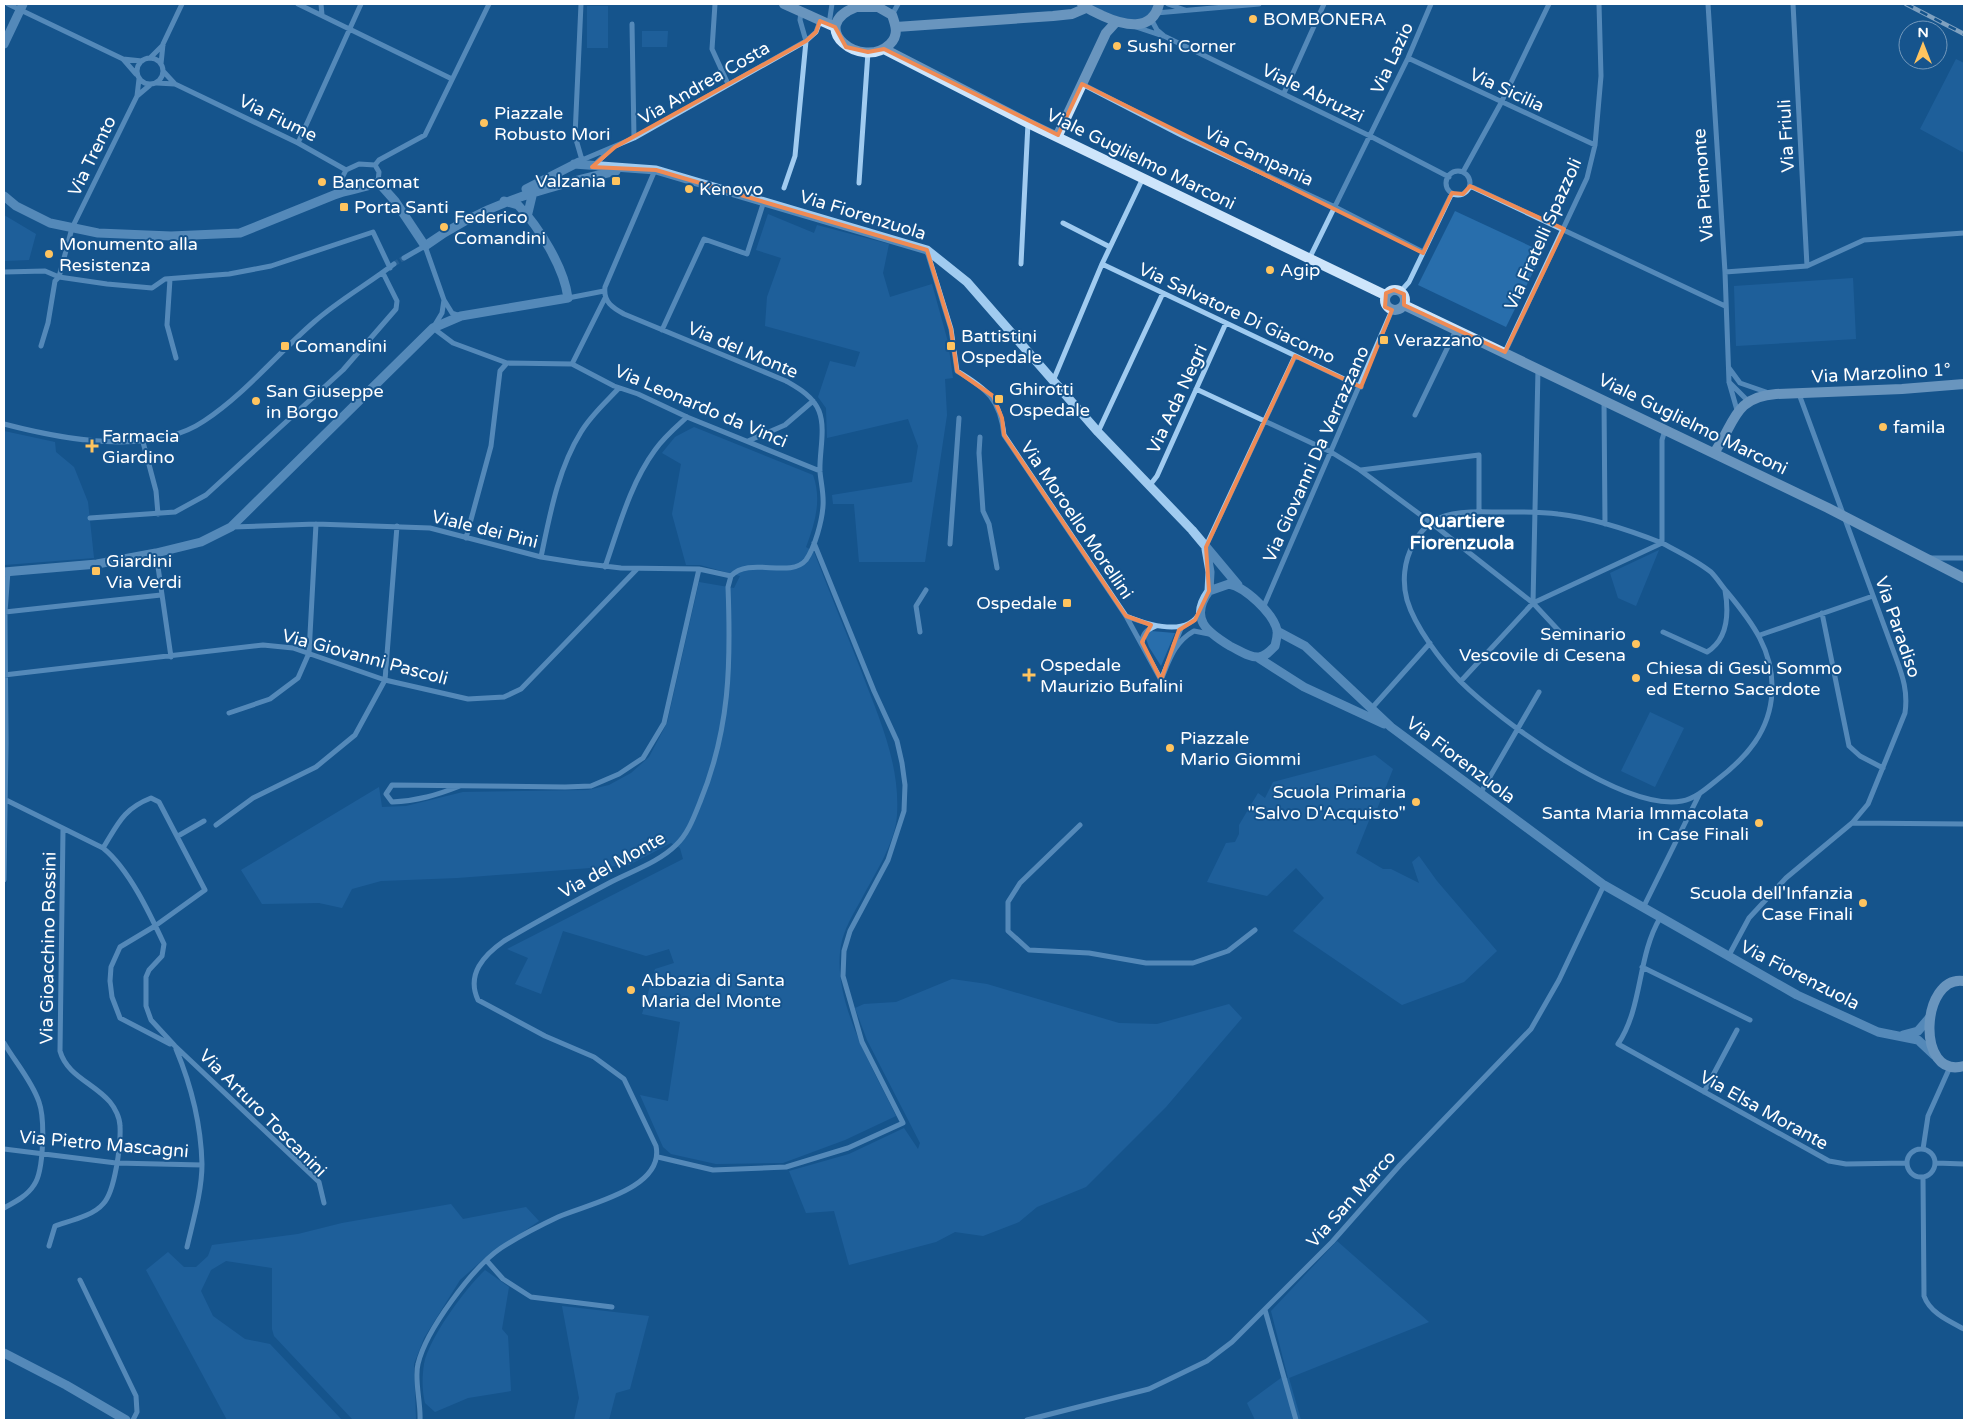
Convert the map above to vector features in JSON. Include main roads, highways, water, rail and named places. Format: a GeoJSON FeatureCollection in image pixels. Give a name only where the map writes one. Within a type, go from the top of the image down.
{"type":"FeatureCollection","features":[{"type":"Feature","properties":{"kind":"main road"},"geometry":{"type":"LineString","coordinates":[[784,4],[828,24],[838,39],[846,47],[855,51],[868,52],[884,49],[894,40],[896,27],[892,15],[878,7],[856,8],[845,12],[828,24]]}},
{"type":"Feature","properties":{"kind":"main road"},"geometry":{"type":"LineString","coordinates":[[896,27],[1072,14],[1084,6],[1116,22],[1133,26],[1144,23],[1155,12]]}},
{"type":"Feature","properties":{"kind":"main road"},"geometry":{"type":"LineString","coordinates":[[1058,135],[1106,33],[1116,22]]}},
{"type":"Feature","properties":{"kind":"main road","name":"Viale Guglielmo Marconi"},"geometry":{"type":"LineString","coordinates":[[884,49],[1028,122],[1385,295]]}},
{"type":"Feature","properties":{"kind":"main road"},"geometry":{"type":"LineString","coordinates":[[1394,290],[1401,292],[1405,298],[1404,305],[1400,309],[1392,310],[1386,306],[1385,295],[1394,290]]}},
{"type":"Feature","properties":{"kind":"main road","name":"Viale Guglielmo Marconi"},"geometry":{"type":"LineString","coordinates":[[1404,305],[1604,399],[1963,575]]}},
{"type":"Feature","properties":{"kind":"main road","name":"Via Marzolino 1°"},"geometry":{"type":"LineString","coordinates":[[1714,453],[1736,413],[1748,401],[1756,397],[1776,394],[1964,384]]}},
{"type":"Feature","properties":{"kind":"main road"},"geometry":{"type":"LineString","coordinates":[[1963,980],[1952,982],[1939,991],[1933,1012],[1930,1034],[1934,1055],[1950,1066],[1963,1067]]}},
{"type":"Feature","properties":{"kind":"tunnel"},"geometry":{"type":"LineString","coordinates":[[394,264],[404,258]]}},
{"type":"Feature","properties":{"kind":"railway"},"geometry":{"type":"LineString","coordinates":[[1906,4],[1964,34]]}},
{"type":"Feature","properties":{"kind":"place","name":"BOMBONERA"},"geometry":{"type":"Point","coordinates":[1253,19]}},
{"type":"Feature","properties":{"kind":"place","name":"Sushi Corner"},"geometry":{"type":"Point","coordinates":[1117,46]}},
{"type":"Feature","properties":{"kind":"place","name":"Piazzale Robusto Mori"},"geometry":{"type":"Point","coordinates":[484,123]}},
{"type":"Feature","properties":{"kind":"place","name":"Valzania"},"geometry":{"type":"Point","coordinates":[616,181]}},
{"type":"Feature","properties":{"kind":"place","name":"Bancomat"},"geometry":{"type":"Point","coordinates":[322,182]}},
{"type":"Feature","properties":{"kind":"place","name":"Kenovo"},"geometry":{"type":"Point","coordinates":[689,189]}},
{"type":"Feature","properties":{"kind":"place","name":"Porta Santi"},"geometry":{"type":"Point","coordinates":[344,207]}},
{"type":"Feature","properties":{"kind":"place","name":"Federico Comandini"},"geometry":{"type":"Point","coordinates":[444,227]}},
{"type":"Feature","properties":{"kind":"place","name":"Monumento alla Resistenza"},"geometry":{"type":"Point","coordinates":[49,254]}},
{"type":"Feature","properties":{"kind":"place","name":"Agip"},"geometry":{"type":"Point","coordinates":[1270,270]}},
{"type":"Feature","properties":{"kind":"place","name":"Verazzano"},"geometry":{"type":"Point","coordinates":[1384,340]}},
{"type":"Feature","properties":{"kind":"place","name":"Comandini"},"geometry":{"type":"Point","coordinates":[285,346]}},
{"type":"Feature","properties":{"kind":"place","name":"Battistini Ospedale"},"geometry":{"type":"Point","coordinates":[951,346]}},
{"type":"Feature","properties":{"kind":"place","name":"Ghirotti Ospedale"},"geometry":{"type":"Point","coordinates":[999,399]}},
{"type":"Feature","properties":{"kind":"place","name":"San Giuseppe in Borgo"},"geometry":{"type":"Point","coordinates":[256,401]}},
{"type":"Feature","properties":{"kind":"place","name":"famila"},"geometry":{"type":"Point","coordinates":[1883,427]}},
{"type":"Feature","properties":{"kind":"place","name":"Farmacia Giardino"},"geometry":{"type":"Point","coordinates":[92,446]}},
{"type":"Feature","properties":{"kind":"place","name":"Giardini Via Verdi"},"geometry":{"type":"Point","coordinates":[96,571]}},
{"type":"Feature","properties":{"kind":"place","name":"Ospedale"},"geometry":{"type":"Point","coordinates":[1067,603]}},
{"type":"Feature","properties":{"kind":"place","name":"Seminario Vescovile di Cesena"},"geometry":{"type":"Point","coordinates":[1636,644]}},
{"type":"Feature","properties":{"kind":"place","name":"Ospedale Maurizio Bufalini"},"geometry":{"type":"Point","coordinates":[1029,675]}},
{"type":"Feature","properties":{"kind":"place","name":"Chiesa di Gesù Sommo ed Eterno Sacerdote"},"geometry":{"type":"Point","coordinates":[1636,678]}},
{"type":"Feature","properties":{"kind":"place","name":"Piazzale Mario Giommi"},"geometry":{"type":"Point","coordinates":[1170,748]}},
{"type":"Feature","properties":{"kind":"place","name":"Scuola Primaria \"Salvo D'Acquisto\""},"geometry":{"type":"Point","coordinates":[1416,802]}},
{"type":"Feature","properties":{"kind":"place","name":"Santa Maria Immacolata in Case Finali"},"geometry":{"type":"Point","coordinates":[1759,823]}},
{"type":"Feature","properties":{"kind":"place","name":"Scuola dell'Infanzia Case Finali"},"geometry":{"type":"Point","coordinates":[1863,903]}},
{"type":"Feature","properties":{"kind":"place","name":"Abbazia di Santa Maria del Monte"},"geometry":{"type":"Point","coordinates":[631,990]}},
{"type":"Feature","properties":{"kind":"district","name":"Quartiere Fiorenzuola"},"geometry":{"type":"Point","coordinates":[1462,531]}}]}
